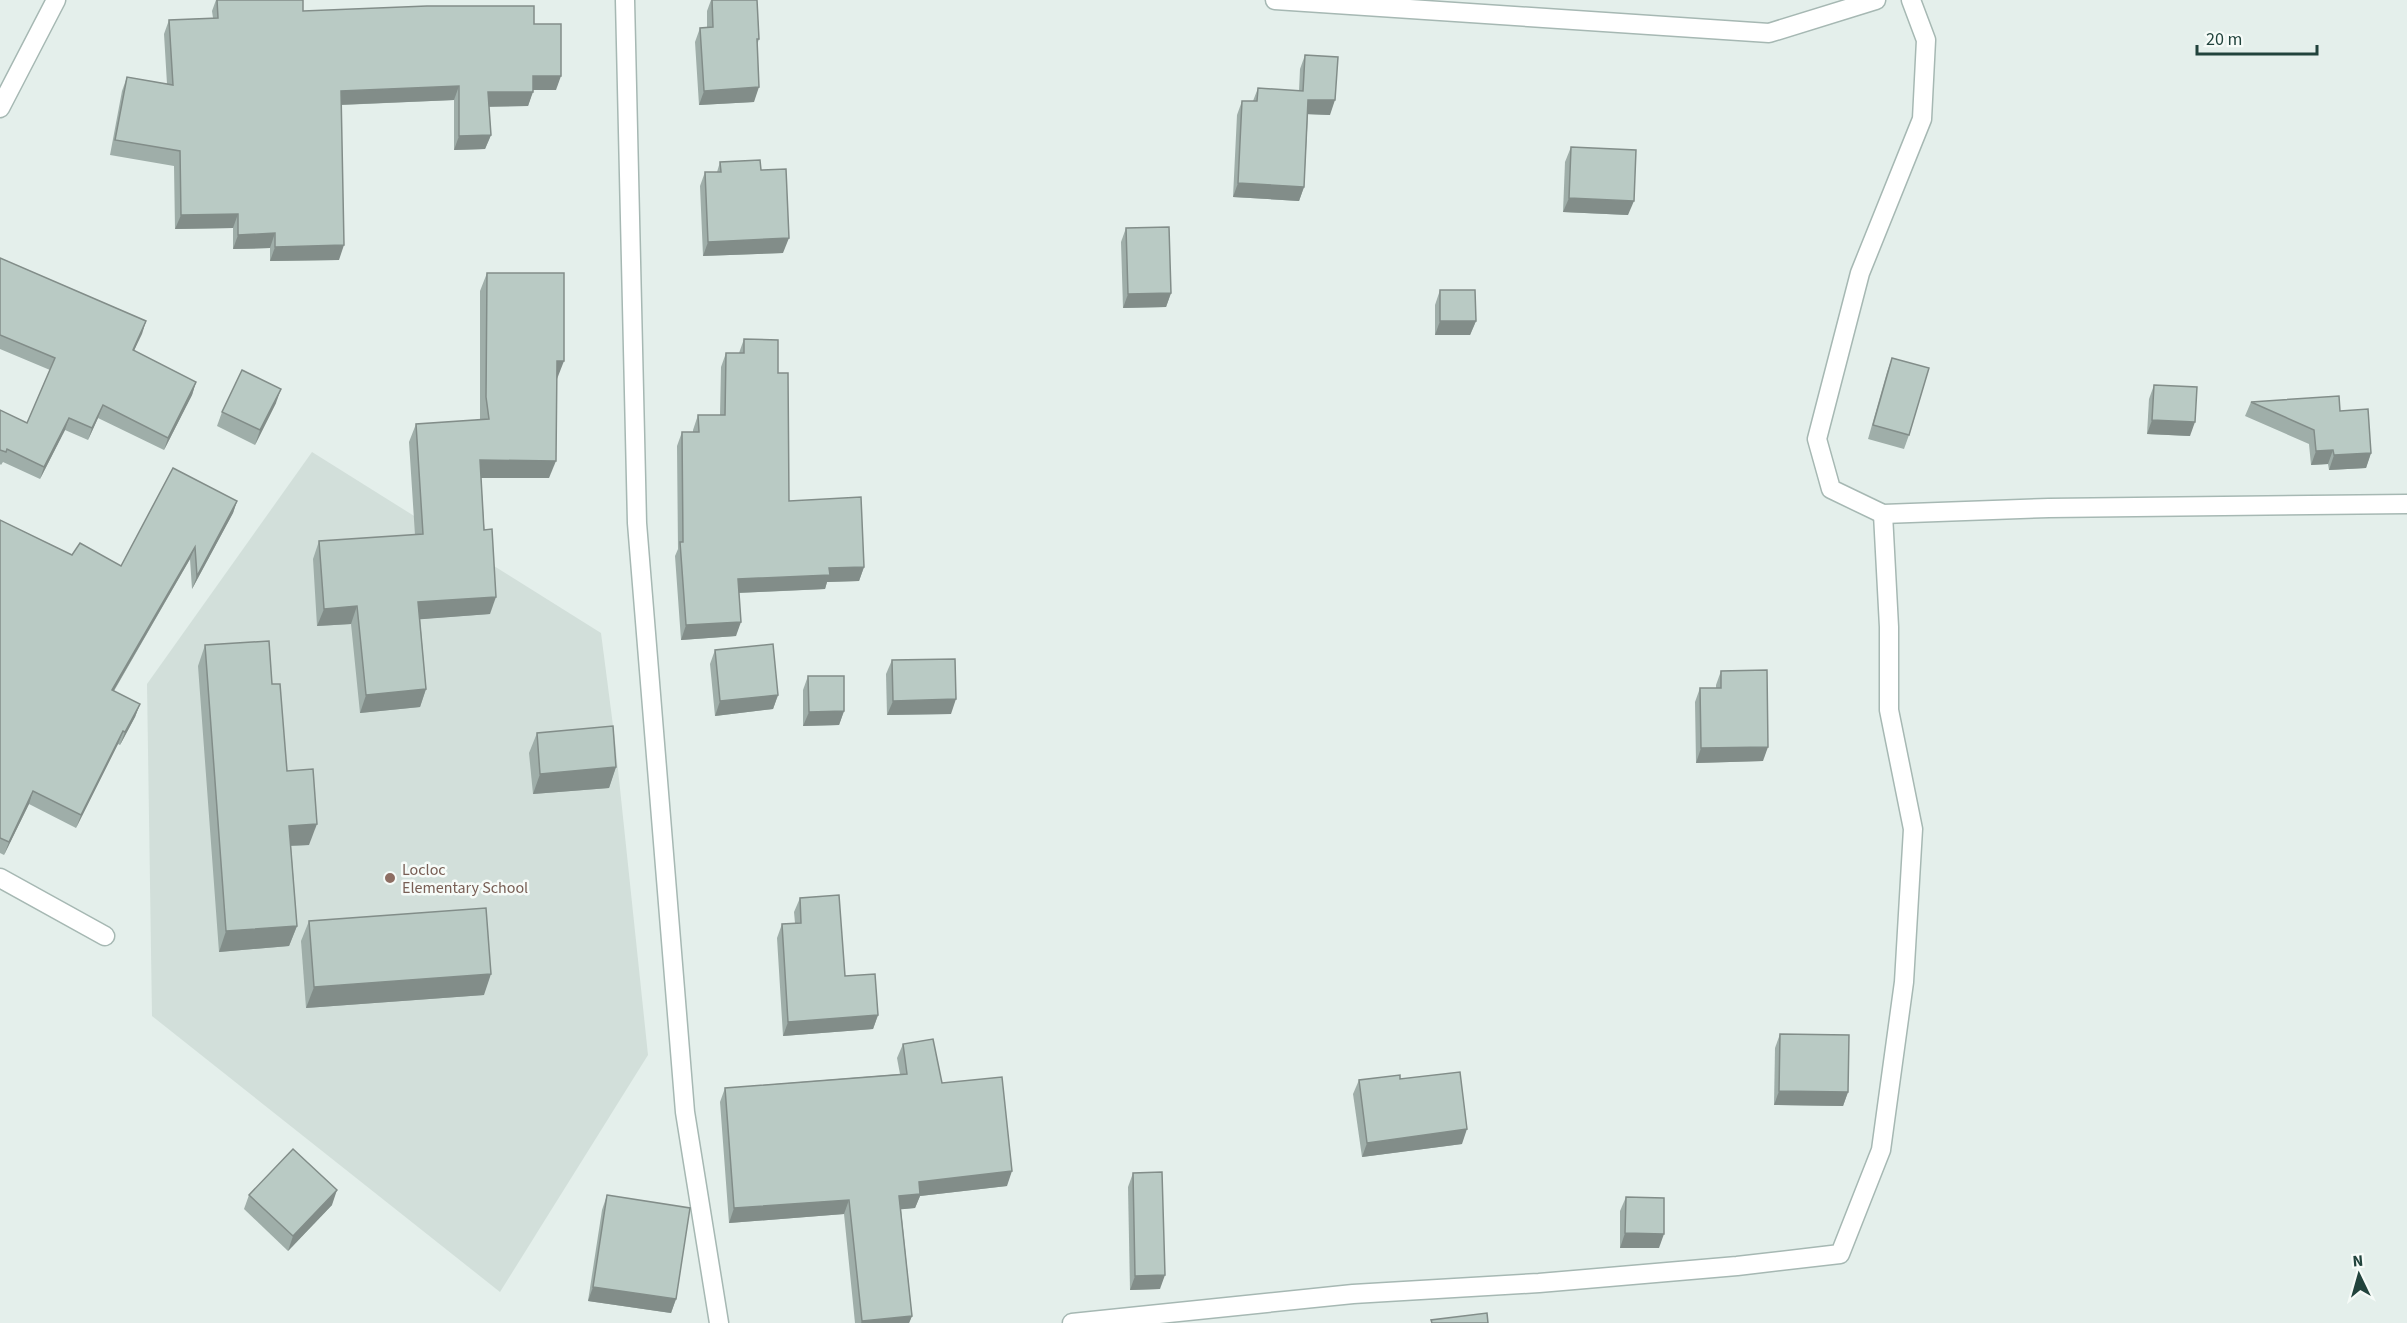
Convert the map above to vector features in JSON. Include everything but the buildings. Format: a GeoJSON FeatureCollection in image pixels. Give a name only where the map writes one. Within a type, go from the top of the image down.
{"type":"FeatureCollection","features":[{"type":"Feature","properties":{"kind":"street"},"geometry":{"type":"LineString","coordinates":[[0,108],[56,0]]}},
{"type":"Feature","properties":{"kind":"street"},"geometry":{"type":"LineString","coordinates":[[625,0],[637,523],[685,1112],[719,1323]]}},
{"type":"Feature","properties":{"kind":"street"},"geometry":{"type":"LineString","coordinates":[[1275,0],[1769,33],[1876,0]]}},
{"type":"Feature","properties":{"kind":"street"},"geometry":{"type":"LineString","coordinates":[[1911,0],[1926,40],[1922,119],[1860,273],[1816,440],[1831,489],[1883,514],[2049,508],[2407,504]]}},
{"type":"Feature","properties":{"kind":"street"},"geometry":{"type":"LineString","coordinates":[[1072,1323],[1353,1294],[1539,1283],[1737,1266],[1840,1254],[1881,1150],[1904,982],[1913,829],[1889,710],[1889,627],[1883,514]]}},
{"type":"Feature","properties":{"kind":"street"},"geometry":{"type":"LineString","coordinates":[[0,878],[105,936]]}},
{"type":"Feature","properties":{"kind":"shaded area","name":"Locloc Elementary School"},"geometry":{"type":"Polygon","coordinates":[[[312,452],[601,633],[615,741],[648,1055],[500,1292],[152,1016],[147,684],[312,452]]]}},
{"type":"Feature","properties":{"kind":"place","name":"Locloc Elementary School"},"geometry":{"type":"Point","coordinates":[390,878]}}]}
